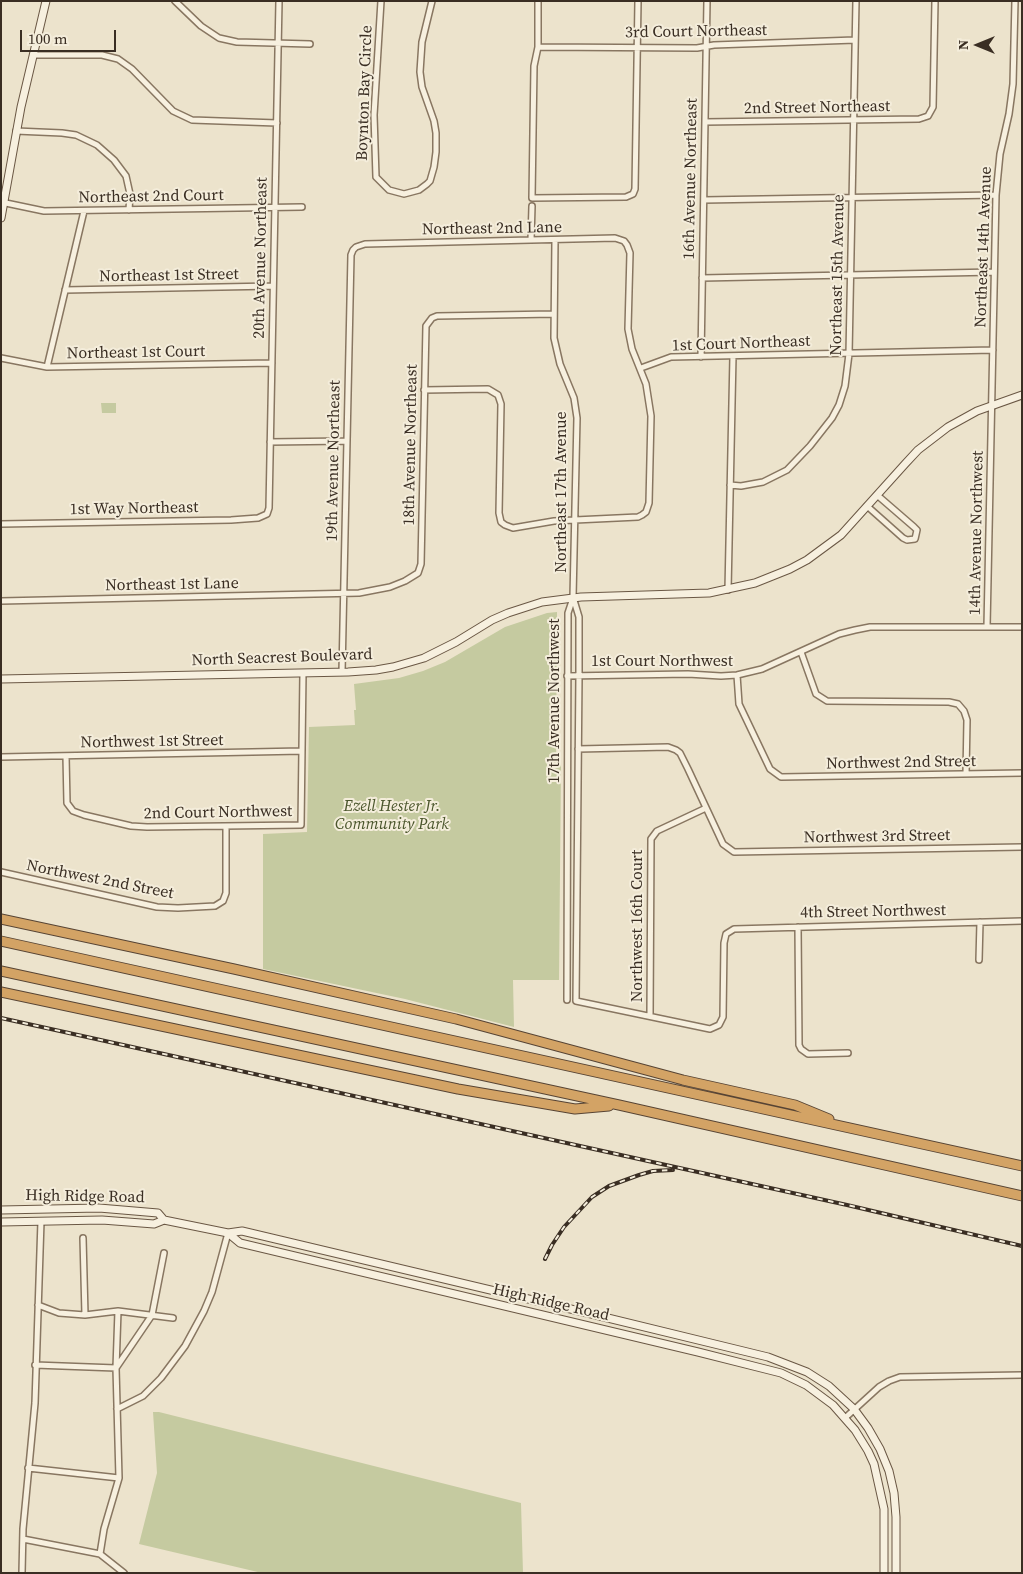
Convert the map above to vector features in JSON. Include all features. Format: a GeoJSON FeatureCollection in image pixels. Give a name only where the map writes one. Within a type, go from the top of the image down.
{"type":"FeatureCollection","features":[{"type":"Feature","properties":{"kind":"highway"},"geometry":{"type":"LineString","coordinates":[[1,920],[456,1018],[683,1080],[795,1105],[852,1128]]}},
{"type":"Feature","properties":{"kind":"highway"},"geometry":{"type":"LineString","coordinates":[[1,941],[1022,1166]]}},
{"type":"Feature","properties":{"kind":"highway"},"geometry":{"type":"LineString","coordinates":[[1,971],[619,1105],[1022,1196]]}},
{"type":"Feature","properties":{"kind":"highway"},"geometry":{"type":"LineString","coordinates":[[1,992],[466,1090],[575,1109],[619,1105]]}},
{"type":"Feature","properties":{"kind":"street"},"geometry":{"type":"LineString","coordinates":[[1,218],[16,132],[46,1]]}},
{"type":"Feature","properties":{"kind":"street"},"geometry":{"type":"LineString","coordinates":[[175,1],[201,26],[219,38],[237,42],[310,44]]}},
{"type":"Feature","properties":{"kind":"street","name":"20th Avenue Northeast"},"geometry":{"type":"LineString","coordinates":[[267,514],[269,508],[279,1]]}},
{"type":"Feature","properties":{"kind":"street","name":"Boynton Bay Circle"},"geometry":{"type":"LineString","coordinates":[[381,1],[374,115],[376,177],[389,190],[404,194],[419,190],[427,184],[430,181],[434,167],[436,133],[434,121],[422,87],[420,64],[422,42],[432,1]]}},
{"type":"Feature","properties":{"kind":"street"},"geometry":{"type":"LineString","coordinates":[[538,1],[538,46],[534,66],[532,198],[626,196],[632,194],[635,189],[638,1]]}},
{"type":"Feature","properties":{"kind":"street","name":"16th Avenue Northeast"},"geometry":{"type":"LineString","coordinates":[[701,357],[707,1]]}},
{"type":"Feature","properties":{"kind":"street","name":"Northeast 15th Avenue"},"geometry":{"type":"LineString","coordinates":[[730,485],[752,484],[768,480],[782,473],[795,462],[823,430],[839,404],[847,376],[851,275],[856,1]]}},
{"type":"Feature","properties":{"kind":"street","name":"2nd Street Northeast"},"geometry":{"type":"LineString","coordinates":[[705,122],[919,119],[928,116],[933,107],[935,1]]}},
{"type":"Feature","properties":{"kind":"street","name":"Northeast 14th Avenue"},"geometry":{"type":"LineString","coordinates":[[992,404],[996,196],[998,168],[1013,84],[1015,1]]}},
{"type":"Feature","properties":{"kind":"street","name":"3rd Court Northeast"},"geometry":{"type":"LineString","coordinates":[[538,46],[706,46],[855,40]]}},
{"type":"Feature","properties":{"kind":"street"},"geometry":{"type":"LineString","coordinates":[[33,55],[102,55],[118,59],[132,69],[173,111],[192,120],[276,123]]}},
{"type":"Feature","properties":{"kind":"street"},"geometry":{"type":"LineString","coordinates":[[16,132],[76,135],[97,145],[114,160],[126,176],[130,194],[129,210]]}},
{"type":"Feature","properties":{"kind":"street"},"geometry":{"type":"LineString","coordinates":[[704,200],[996,196]]}},
{"type":"Feature","properties":{"kind":"street","name":"Northeast 2nd Court"},"geometry":{"type":"LineString","coordinates":[[3,202],[44,212],[302,207]]}},
{"type":"Feature","properties":{"kind":"street"},"geometry":{"type":"LineString","coordinates":[[531,240],[532,206]]}},
{"type":"Feature","properties":{"kind":"street"},"geometry":{"type":"LineString","coordinates":[[47,367],[84,211]]}},
{"type":"Feature","properties":{"kind":"street","name":"Northeast 2nd Lane"},"geometry":{"type":"LineString","coordinates":[[353,250],[365,244],[615,238],[624,241],[630,249],[628,329],[632,349],[641,368]]}},
{"type":"Feature","properties":{"kind":"street","name":"Northeast 17th Avenue"},"geometry":{"type":"LineString","coordinates":[[555,240],[554,338],[557,354],[576,408],[574,597]]}},
{"type":"Feature","properties":{"kind":"street","name":"19th Avenue Northeast"},"geometry":{"type":"LineString","coordinates":[[342,672],[346,442],[351,255],[353,250]]}},
{"type":"Feature","properties":{"kind":"street"},"geometry":{"type":"LineString","coordinates":[[702,278],[994,272]]}},
{"type":"Feature","properties":{"kind":"street","name":"Northeast 1st Street"},"geometry":{"type":"LineString","coordinates":[[65,290],[274,286]]}},
{"type":"Feature","properties":{"kind":"street","name":"18th Avenue Northeast"},"geometry":{"type":"LineString","coordinates":[[344,594],[374,591],[390,587],[414,576],[420,569],[426,330],[429,322],[436,316],[554,314]]}},
{"type":"Feature","properties":{"kind":"street","name":"1st Court Northeast"},"geometry":{"type":"LineString","coordinates":[[641,368],[666,358],[993,350]]}},
{"type":"Feature","properties":{"kind":"street"},"geometry":{"type":"LineString","coordinates":[[728,590],[733,356]]}},
{"type":"Feature","properties":{"kind":"street","name":"Northeast 1st Court"},"geometry":{"type":"LineString","coordinates":[[1,358],[47,367],[272,363]]}},
{"type":"Feature","properties":{"kind":"street"},"geometry":{"type":"LineString","coordinates":[[424,390],[488,389],[498,395],[501,404],[499,513],[501,522],[509,528],[575,519],[638,517],[646,512],[649,503],[650,416],[649,400],[641,368]]}},
{"type":"Feature","properties":{"kind":"street","name":"North Seacrest Boulevard"},"geometry":{"type":"LineString","coordinates":[[1,679],[376,670],[411,662],[440,651],[492,620],[542,602],[574,597],[691,595],[728,590],[769,579],[807,560],[841,534],[905,464],[933,438],[964,417],[992,404],[1022,395]]}},
{"type":"Feature","properties":{"kind":"street","name":"14th Avenue Northwest"},"geometry":{"type":"LineString","coordinates":[[992,404],[987,627],[1022,627]]}},
{"type":"Feature","properties":{"kind":"street"},"geometry":{"type":"LineString","coordinates":[[270,442],[346,442]]}},
{"type":"Feature","properties":{"kind":"street"},"geometry":{"type":"LineString","coordinates":[[867,506],[903,538],[915,539],[916,530],[914,526],[877,495]]}},
{"type":"Feature","properties":{"kind":"street","name":"1st Way Northeast"},"geometry":{"type":"LineString","coordinates":[[1,524],[231,520],[258,518],[267,514]]}},
{"type":"Feature","properties":{"kind":"street","name":"Northeast 1st Lane"},"geometry":{"type":"LineString","coordinates":[[1,601],[344,594]]}},
{"type":"Feature","properties":{"kind":"street","name":"17th Avenue Northwest"},"geometry":{"type":"LineString","coordinates":[[574,597],[578,617],[579,675],[576,1000],[650,1016]]}},
{"type":"Feature","properties":{"kind":"street","name":"17th Avenue Northwest"},"geometry":{"type":"LineString","coordinates":[[567,1000],[568,613],[574,597]]}},
{"type":"Feature","properties":{"kind":"street","name":"1st Court Northwest"},"geometry":{"type":"LineString","coordinates":[[567,676],[737,675],[762,670],[840,634],[870,627],[987,627]]}},
{"type":"Feature","properties":{"kind":"street"},"geometry":{"type":"LineString","coordinates":[[801,652],[816,694],[826,701],[950,702],[958,704],[964,711],[967,720],[966,774]]}},
{"type":"Feature","properties":{"kind":"street"},"geometry":{"type":"LineString","coordinates":[[302,751],[303,673]]}},
{"type":"Feature","properties":{"kind":"street","name":"Northwest 2nd Street"},"geometry":{"type":"LineString","coordinates":[[737,675],[739,704],[770,769],[780,777],[1022,773]]}},
{"type":"Feature","properties":{"kind":"street"},"geometry":{"type":"LineString","coordinates":[[578,749],[672,748],[680,753],[706,808]]}},
{"type":"Feature","properties":{"kind":"street","name":"Northwest 1st Street"},"geometry":{"type":"LineString","coordinates":[[1,757],[302,751]]}},
{"type":"Feature","properties":{"kind":"street","name":"2nd Court Northwest"},"geometry":{"type":"LineString","coordinates":[[66,756],[67,803],[77,813],[139,827],[226,826],[301,824],[302,751]]}},
{"type":"Feature","properties":{"kind":"street","name":"Northwest 3rd Street"},"geometry":{"type":"LineString","coordinates":[[706,808],[723,844],[734,852],[1022,847]]}},
{"type":"Feature","properties":{"kind":"street","name":"Northwest 16th Court"},"geometry":{"type":"LineString","coordinates":[[650,1016],[651,839],[657,831],[706,808]]}},
{"type":"Feature","properties":{"kind":"street","name":"Northwest 2nd Street"},"geometry":{"type":"LineString","coordinates":[[1,872],[157,907],[207,908],[223,902],[226,893],[226,826]]}},
{"type":"Feature","properties":{"kind":"street","name":"4th Street Northwest"},"geometry":{"type":"LineString","coordinates":[[650,1016],[706,1029],[715,1028],[719,1025],[723,1017],[724,943],[726,934],[739,928],[1022,921]]}},
{"type":"Feature","properties":{"kind":"street"},"geometry":{"type":"LineString","coordinates":[[979,960],[980,922]]}},
{"type":"Feature","properties":{"kind":"street"},"geometry":{"type":"LineString","coordinates":[[798,927],[798,1045],[808,1054],[848,1053]]}},
{"type":"Feature","properties":{"kind":"street"},"geometry":{"type":"LineString","coordinates":[[84,1208],[84,1220]]}},
{"type":"Feature","properties":{"kind":"street","name":"High Ridge Road"},"geometry":{"type":"LineString","coordinates":[[1,1210],[125,1209],[158,1213],[164,1220]]}},
{"type":"Feature","properties":{"kind":"street","name":"High Ridge Road"},"geometry":{"type":"LineString","coordinates":[[1,1222],[84,1220],[154,1224],[164,1220],[228,1233],[242,1231],[645,1327],[768,1357],[789,1364],[829,1386],[854,1409],[875,1440],[889,1471],[894,1493],[896,1573]]}},
{"type":"Feature","properties":{"kind":"street"},"geometry":{"type":"LineString","coordinates":[[22,1573],[28,1468],[35,1403],[41,1222]]}},
{"type":"Feature","properties":{"kind":"street"},"geometry":{"type":"LineString","coordinates":[[117,1409],[143,1396],[161,1378],[185,1346],[212,1292],[228,1233]]}},
{"type":"Feature","properties":{"kind":"street","name":"High Ridge Road"},"geometry":{"type":"LineString","coordinates":[[228,1233],[240,1243],[766,1368],[797,1380],[821,1395],[845,1418],[874,1464],[884,1509],[884,1573]]}},
{"type":"Feature","properties":{"kind":"street"},"geometry":{"type":"LineString","coordinates":[[83,1238],[86,1315]]}},
{"type":"Feature","properties":{"kind":"street"},"geometry":{"type":"LineString","coordinates":[[322,1263],[325,1251]]}},
{"type":"Feature","properties":{"kind":"street"},"geometry":{"type":"LineString","coordinates":[[116,1368],[152,1315],[164,1253]]}},
{"type":"Feature","properties":{"kind":"street"},"geometry":{"type":"LineString","coordinates":[[519,1310],[522,1298]]}},
{"type":"Feature","properties":{"kind":"street"},"geometry":{"type":"LineString","coordinates":[[38,1305],[59,1313],[86,1315],[118,1312],[173,1318]]}},
{"type":"Feature","properties":{"kind":"street"},"geometry":{"type":"LineString","coordinates":[[100,1554],[104,1529],[119,1478],[116,1368],[118,1312]]}},
{"type":"Feature","properties":{"kind":"street"},"geometry":{"type":"LineString","coordinates":[[642,1338],[645,1327]]}},
{"type":"Feature","properties":{"kind":"street"},"geometry":{"type":"LineString","coordinates":[[784,1374],[789,1364]]}},
{"type":"Feature","properties":{"kind":"street"},"geometry":{"type":"LineString","coordinates":[[36,1365],[116,1368]]}},
{"type":"Feature","properties":{"kind":"street"},"geometry":{"type":"LineString","coordinates":[[845,1418],[879,1387],[900,1377],[1022,1374]]}},
{"type":"Feature","properties":{"kind":"street"},"geometry":{"type":"LineString","coordinates":[[28,1468],[119,1478]]}},
{"type":"Feature","properties":{"kind":"street"},"geometry":{"type":"LineString","coordinates":[[884,1522],[896,1522]]}},
{"type":"Feature","properties":{"kind":"street"},"geometry":{"type":"LineString","coordinates":[[23,1539],[100,1554],[124,1573]]}},
{"type":"Feature","properties":{"kind":"green space"},"geometry":{"type":"Polygon","coordinates":[[[101,403],[116,403],[116,413],[102,413],[101,403]]]}},
{"type":"Feature","properties":{"kind":"green space","name":"Ezell Hester Jr. Community Park"},"geometry":{"type":"Polygon","coordinates":[[[557,612],[556,757],[561,764],[559,980],[513,980],[514,1027],[405,999],[263,969],[263,834],[307,832],[309,727],[355,725],[354,684],[399,678],[423,671],[445,662],[505,627],[547,613],[557,612]]]}},
{"type":"Feature","properties":{"kind":"green space"},"geometry":{"type":"Polygon","coordinates":[[[153,1412],[521,1503],[523,1573],[262,1573],[139,1544],[157,1473],[153,1412]]]}},
{"type":"Feature","properties":{"kind":"railway"},"geometry":{"type":"LineString","coordinates":[[1,1018],[847,1205],[1022,1246]]}},
{"type":"Feature","properties":{"kind":"railway"},"geometry":{"type":"LineString","coordinates":[[545,1259],[564,1227],[592,1197],[609,1186],[639,1175],[653,1171],[673,1170]]}}]}
